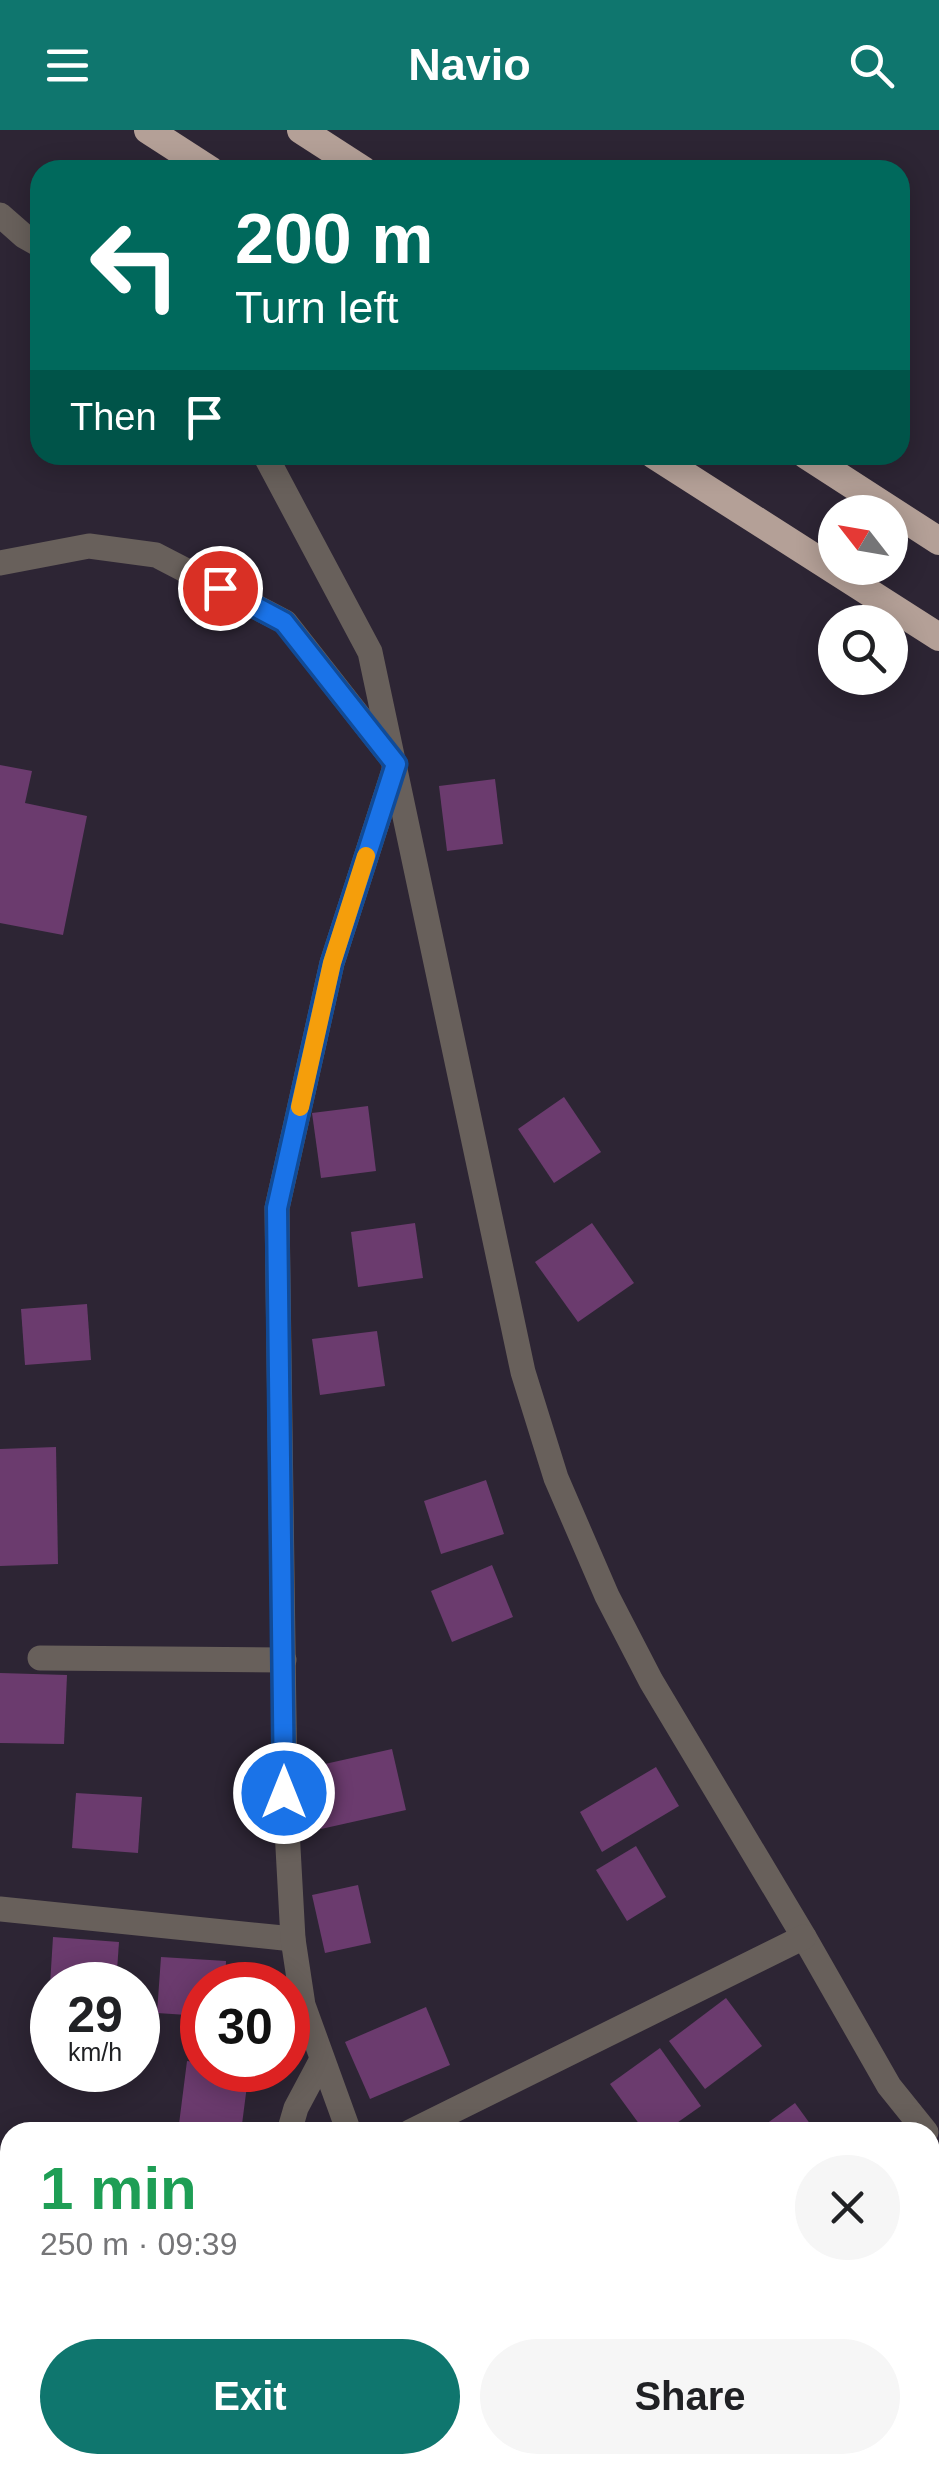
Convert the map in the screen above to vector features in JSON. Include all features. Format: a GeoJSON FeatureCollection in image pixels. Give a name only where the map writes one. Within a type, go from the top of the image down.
{"type":"FeatureCollection","features":[{"type":"Feature","properties":{"kind":"highway"},"geometry":{"type":"LineString","coordinates":[[148,130],[194,160]]}},
{"type":"Feature","properties":{"kind":"highway"},"geometry":{"type":"LineString","coordinates":[[301,130],[348,160]]}},
{"type":"Feature","properties":{"kind":"highway"},"geometry":{"type":"LineString","coordinates":[[670,465],[939,638]]}},
{"type":"Feature","properties":{"kind":"highway"},"geometry":{"type":"LineString","coordinates":[[821,465],[939,541]]}},
{"type":"Feature","properties":{"kind":"street"},"geometry":{"type":"LineString","coordinates":[[0,215],[30,239]]}},
{"type":"Feature","properties":{"kind":"street"},"geometry":{"type":"LineString","coordinates":[[269,465],[370,652],[523,1372],[556,1478],[607,1596],[651,1682],[889,2086],[918,2122]]}},
{"type":"Feature","properties":{"kind":"street"},"geometry":{"type":"LineString","coordinates":[[0,563],[89,546],[156,554],[284,622],[396,764]]}},
{"type":"Feature","properties":{"kind":"street"},"geometry":{"type":"LineString","coordinates":[[344,2122],[303,2005],[292,1939],[284,1793],[277,1208],[332,963],[396,764]]}},
{"type":"Feature","properties":{"kind":"street"},"geometry":{"type":"LineString","coordinates":[[40,1658],[284,1660]]}},
{"type":"Feature","properties":{"kind":"street"},"geometry":{"type":"LineString","coordinates":[[0,1908],[292,1939]]}},
{"type":"Feature","properties":{"kind":"street"},"geometry":{"type":"LineString","coordinates":[[430,2122],[804,1937]]}},
{"type":"Feature","properties":{"kind":"street"},"geometry":{"type":"LineString","coordinates":[[292,2122],[321,2060]]}},
{"type":"Feature","properties":{"kind":"building"},"geometry":{"type":"Polygon","coordinates":[[[0,765],[32,771],[25,803],[87,816],[63,935],[0,923],[0,765]]]}},
{"type":"Feature","properties":{"kind":"building"},"geometry":{"type":"Polygon","coordinates":[[[495,779],[503,844],[447,851],[439,786],[495,779]]]}},
{"type":"Feature","properties":{"kind":"building"},"geometry":{"type":"Polygon","coordinates":[[[564,1097],[601,1152],[554,1183],[518,1129],[564,1097]]]}},
{"type":"Feature","properties":{"kind":"building"},"geometry":{"type":"Polygon","coordinates":[[[368,1106],[376,1171],[321,1178],[312,1113],[368,1106]]]}},
{"type":"Feature","properties":{"kind":"building"},"geometry":{"type":"Polygon","coordinates":[[[415,1223],[423,1278],[358,1287],[351,1232],[415,1223]]]}},
{"type":"Feature","properties":{"kind":"building"},"geometry":{"type":"Polygon","coordinates":[[[592,1223],[634,1283],[578,1322],[535,1262],[592,1223]]]}},
{"type":"Feature","properties":{"kind":"building"},"geometry":{"type":"Polygon","coordinates":[[[87,1304],[91,1360],[25,1365],[21,1309],[87,1304]]]}},
{"type":"Feature","properties":{"kind":"building"},"geometry":{"type":"Polygon","coordinates":[[[377,1331],[385,1386],[320,1395],[312,1339],[377,1331]]]}},
{"type":"Feature","properties":{"kind":"building"},"geometry":{"type":"Polygon","coordinates":[[[56,1447],[58,1564],[0,1566],[0,1449],[56,1447]]]}},
{"type":"Feature","properties":{"kind":"building"},"geometry":{"type":"Polygon","coordinates":[[[486,1480],[504,1534],[441,1554],[424,1501],[486,1480]]]}},
{"type":"Feature","properties":{"kind":"building"},"geometry":{"type":"Polygon","coordinates":[[[492,1565],[513,1617],[452,1642],[431,1591],[492,1565]]]}},
{"type":"Feature","properties":{"kind":"building"},"geometry":{"type":"Polygon","coordinates":[[[0,1673],[67,1675],[64,1744],[0,1743],[0,1673]]]}},
{"type":"Feature","properties":{"kind":"building"},"geometry":{"type":"Polygon","coordinates":[[[392,1749],[406,1810],[321,1829],[307,1768],[392,1749]]]}},
{"type":"Feature","properties":{"kind":"building"},"geometry":{"type":"Polygon","coordinates":[[[656,1767],[679,1806],[602,1852],[580,1812],[656,1767]]]}},
{"type":"Feature","properties":{"kind":"building"},"geometry":{"type":"Polygon","coordinates":[[[76,1793],[142,1797],[138,1853],[72,1848],[76,1793]]]}},
{"type":"Feature","properties":{"kind":"building"},"geometry":{"type":"Polygon","coordinates":[[[636,1846],[666,1897],[627,1921],[596,1870],[636,1846]]]}},
{"type":"Feature","properties":{"kind":"building"},"geometry":{"type":"Polygon","coordinates":[[[358,1885],[371,1943],[325,1953],[312,1895],[358,1885]]]}},
{"type":"Feature","properties":{"kind":"building"},"geometry":{"type":"Polygon","coordinates":[[[53,1937],[119,1942],[118,1962],[51,1962],[53,1937]]]}},
{"type":"Feature","properties":{"kind":"building"},"geometry":{"type":"Polygon","coordinates":[[[161,1957],[226,1961],[180,1962],[180,2015],[160,2013],[161,1957]]]}},
{"type":"Feature","properties":{"kind":"building"},"geometry":{"type":"Polygon","coordinates":[[[726,1998],[762,2046],[705,2089],[669,2041],[726,1998]]]}},
{"type":"Feature","properties":{"kind":"building"},"geometry":{"type":"Polygon","coordinates":[[[426,2007],[450,2065],[370,2099],[345,2042],[426,2007]]]}},
{"type":"Feature","properties":{"kind":"building"},"geometry":{"type":"Polygon","coordinates":[[[660,2048],[701,2106],[678,2122],[638,2122],[610,2084],[660,2048]]]}},
{"type":"Feature","properties":{"kind":"building"},"geometry":{"type":"Polygon","coordinates":[[[183,2092],[246,2092],[242,2122],[179,2122],[183,2092]]]}},
{"type":"Feature","properties":{"kind":"building"},"geometry":{"type":"Polygon","coordinates":[[[795,2103],[809,2122],[769,2122],[795,2103]]]}},
{"type":"Feature","properties":{"kind":"slow traffic"},"geometry":{"type":"LineString","coordinates":[[300,1107],[332,963],[366,856]]}},
{"type":"Feature","properties":{"kind":"route"},"geometry":{"type":"LineString","coordinates":[[220,588],[284,622],[396,764],[332,963],[277,1208],[284,1793]]}}]}
